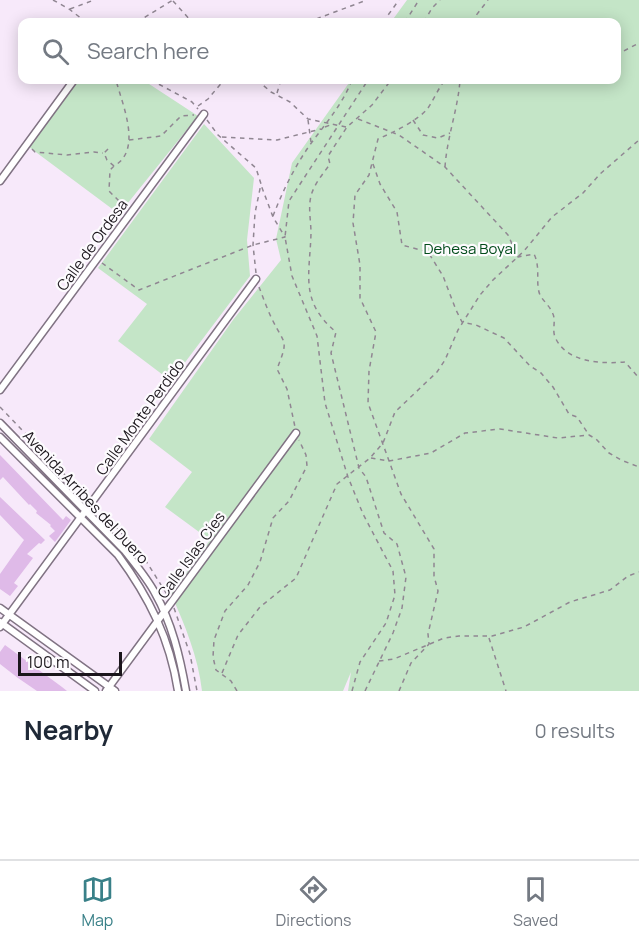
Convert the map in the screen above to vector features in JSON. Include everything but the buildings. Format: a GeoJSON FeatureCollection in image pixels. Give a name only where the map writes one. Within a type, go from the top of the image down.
{"type":"FeatureCollection","features":[{"type":"Feature","properties":{"kind":"street"},"geometry":{"type":"LineString","coordinates":[[0,181],[71,84]]}},
{"type":"Feature","properties":{"kind":"street","name":"Calle de Ordesa"},"geometry":{"type":"LineString","coordinates":[[0,390],[204,114]]}},
{"type":"Feature","properties":{"kind":"street","name":"Calle Monte Perdido"},"geometry":{"type":"LineString","coordinates":[[1,624],[256,279]]}},
{"type":"Feature","properties":{"kind":"street","name":"Avenida Arribes del Duero"},"geometry":{"type":"LineString","coordinates":[[0,423],[125,551],[154,592],[175,640],[186,691]]}},
{"type":"Feature","properties":{"kind":"street","name":"Calle Islas Cíes"},"geometry":{"type":"LineString","coordinates":[[107,689],[296,434]]}},
{"type":"Feature","properties":{"kind":"street","name":"Avenida Arribes del Duero"},"geometry":{"type":"LineString","coordinates":[[0,437],[118,555],[147,598],[158,621],[168,645],[178,691]]}},
{"type":"Feature","properties":{"kind":"street"},"geometry":{"type":"LineString","coordinates":[[0,608],[107,689],[115,691]]}},
{"type":"Feature","properties":{"kind":"street"},"geometry":{"type":"LineString","coordinates":[[1,624],[94,691]]}},
{"type":"Feature","properties":{"kind":"path"},"geometry":{"type":"LineString","coordinates":[[53,0],[81,18]]}},
{"type":"Feature","properties":{"kind":"path"},"geometry":{"type":"LineString","coordinates":[[69,9],[94,0]]}},
{"type":"Feature","properties":{"kind":"path"},"geometry":{"type":"LineString","coordinates":[[144,18],[173,0],[189,18]]}},
{"type":"Feature","properties":{"kind":"path"},"geometry":{"type":"LineString","coordinates":[[322,18],[367,0]]}},
{"type":"Feature","properties":{"kind":"path"},"geometry":{"type":"LineString","coordinates":[[386,18],[399,0]]}},
{"type":"Feature","properties":{"kind":"path"},"geometry":{"type":"LineString","coordinates":[[408,18],[419,0]]}},
{"type":"Feature","properties":{"kind":"path"},"geometry":{"type":"LineString","coordinates":[[426,18],[440,0]]}},
{"type":"Feature","properties":{"kind":"path"},"geometry":{"type":"LineString","coordinates":[[474,18],[488,0]]}},
{"type":"Feature","properties":{"kind":"path"},"geometry":{"type":"LineString","coordinates":[[621,52],[639,43]]}},
{"type":"Feature","properties":{"kind":"path"},"geometry":{"type":"LineString","coordinates":[[117,84],[129,132],[129,147],[122,161],[110,170],[109,191],[119,201],[126,220]]}},
{"type":"Feature","properties":{"kind":"path"},"geometry":{"type":"LineString","coordinates":[[158,84],[192,102],[204,114],[220,137],[256,168],[273,217],[285,237]]}},
{"type":"Feature","properties":{"kind":"path"},"geometry":{"type":"LineString","coordinates":[[196,107],[208,99],[221,84]]}},
{"type":"Feature","properties":{"kind":"path"},"geometry":{"type":"LineString","coordinates":[[262,84],[290,102],[308,119],[347,127]]}},
{"type":"Feature","properties":{"kind":"path"},"geometry":{"type":"LineString","coordinates":[[277,95],[279,84]]}},
{"type":"Feature","properties":{"kind":"path"},"geometry":{"type":"LineString","coordinates":[[273,217],[282,193],[350,84]]}},
{"type":"Feature","properties":{"kind":"path"},"geometry":{"type":"LineString","coordinates":[[352,691],[360,662],[386,623],[395,596],[393,571],[363,514],[348,477],[324,403],[317,336],[292,276],[285,237],[290,201],[365,84]]}},
{"type":"Feature","properties":{"kind":"path"},"geometry":{"type":"LineString","coordinates":[[365,691],[393,633],[402,608],[406,577],[397,544],[384,533],[366,477],[359,468],[331,353],[336,332],[327,324],[314,303],[309,290],[307,274],[311,240],[310,199],[313,190],[330,164],[328,156],[347,127],[372,105],[388,84]]}},
{"type":"Feature","properties":{"kind":"path"},"geometry":{"type":"LineString","coordinates":[[399,691],[411,663],[429,644],[428,634],[438,591],[434,576],[434,549],[401,494],[368,403],[369,371],[376,332],[360,298],[360,265],[353,223],[355,195],[369,175],[378,139],[393,133],[427,110],[442,84]]}},
{"type":"Feature","properties":{"kind":"path"},"geometry":{"type":"LineString","coordinates":[[445,167],[446,148],[451,133],[459,84]]}},
{"type":"Feature","properties":{"kind":"path"},"geometry":{"type":"LineString","coordinates":[[129,140],[161,136],[181,116],[204,114]]}},
{"type":"Feature","properties":{"kind":"path"},"geometry":{"type":"LineString","coordinates":[[357,118],[393,133],[445,167],[508,235],[518,257]]}},
{"type":"Feature","properties":{"kind":"path"},"geometry":{"type":"LineString","coordinates":[[308,119],[311,143]]}},
{"type":"Feature","properties":{"kind":"path"},"geometry":{"type":"LineString","coordinates":[[413,119],[423,135],[438,138],[451,133]]}},
{"type":"Feature","properties":{"kind":"path"},"geometry":{"type":"LineString","coordinates":[[220,137],[277,140],[310,133],[333,124]]}},
{"type":"Feature","properties":{"kind":"path"},"geometry":{"type":"LineString","coordinates":[[221,674],[238,635],[260,608],[296,578],[337,484],[370,458],[383,443],[395,412],[437,372],[462,322],[486,287],[518,257],[552,217],[583,193],[600,174],[639,140]]}},
{"type":"Feature","properties":{"kind":"path"},"geometry":{"type":"LineString","coordinates":[[26,145],[35,152],[67,155],[104,153]]}},
{"type":"Feature","properties":{"kind":"path"},"geometry":{"type":"LineString","coordinates":[[104,153],[108,149]]}},
{"type":"Feature","properties":{"kind":"path"},"geometry":{"type":"LineString","coordinates":[[104,153],[107,160],[114,166]]}},
{"type":"Feature","properties":{"kind":"path"},"geometry":{"type":"LineString","coordinates":[[372,164],[380,184],[397,212],[402,245],[428,252],[443,276],[462,322]]}},
{"type":"Feature","properties":{"kind":"path"},"geometry":{"type":"LineString","coordinates":[[237,691],[231,681],[216,670],[213,657],[214,640],[225,611],[248,585],[260,562],[273,518],[290,501],[307,466],[306,455],[296,434],[287,389],[276,369],[284,350],[284,338],[272,320],[256,279],[255,213],[261,184]]}},
{"type":"Feature","properties":{"kind":"path"},"geometry":{"type":"LineString","coordinates":[[96,260],[139,290],[254,245],[285,237]]}},
{"type":"Feature","properties":{"kind":"path"},"geometry":{"type":"LineString","coordinates":[[518,257],[534,254],[538,262],[540,295],[548,303],[554,317],[554,336],[562,348],[585,360],[608,363],[625,362],[639,378]]}},
{"type":"Feature","properties":{"kind":"path"},"geometry":{"type":"LineString","coordinates":[[462,322],[476,325],[504,338],[530,366],[541,373],[553,387],[569,414],[577,417],[589,435],[615,456],[639,467]]}},
{"type":"Feature","properties":{"kind":"path"},"geometry":{"type":"LineString","coordinates":[[370,458],[388,460],[431,453],[465,433],[485,429],[500,429],[558,438],[589,435]]}},
{"type":"Feature","properties":{"kind":"path"},"geometry":{"type":"LineString","coordinates":[[378,661],[394,659],[429,644],[459,636],[489,636],[524,627],[570,603],[610,590],[628,576],[639,572]]}},
{"type":"Feature","properties":{"kind":"path"},"geometry":{"type":"LineString","coordinates":[[489,636],[506,691]]}},
{"type":"Feature","properties":{"kind":"green space","name":"Dehesa Boyal"},"geometry":{"type":"Polygon","coordinates":[[[407,0],[639,0],[639,691],[348,691],[351,672],[343,691],[202,691],[190,641],[171,594],[210,540],[165,507],[192,472],[149,439],[233,320],[281,260],[276,239],[292,163],[348,84],[621,84],[621,18],[394,18],[407,0]]]}},
{"type":"Feature","properties":{"kind":"green space"},"geometry":{"type":"Polygon","coordinates":[[[76,84],[149,84],[198,116],[119,214],[29,147],[76,84]]]}},
{"type":"Feature","properties":{"kind":"green space"},"geometry":{"type":"Polygon","coordinates":[[[204,124],[254,178],[247,240],[250,276],[171,381],[118,341],[147,304],[98,268],[204,124]]]}}]}
